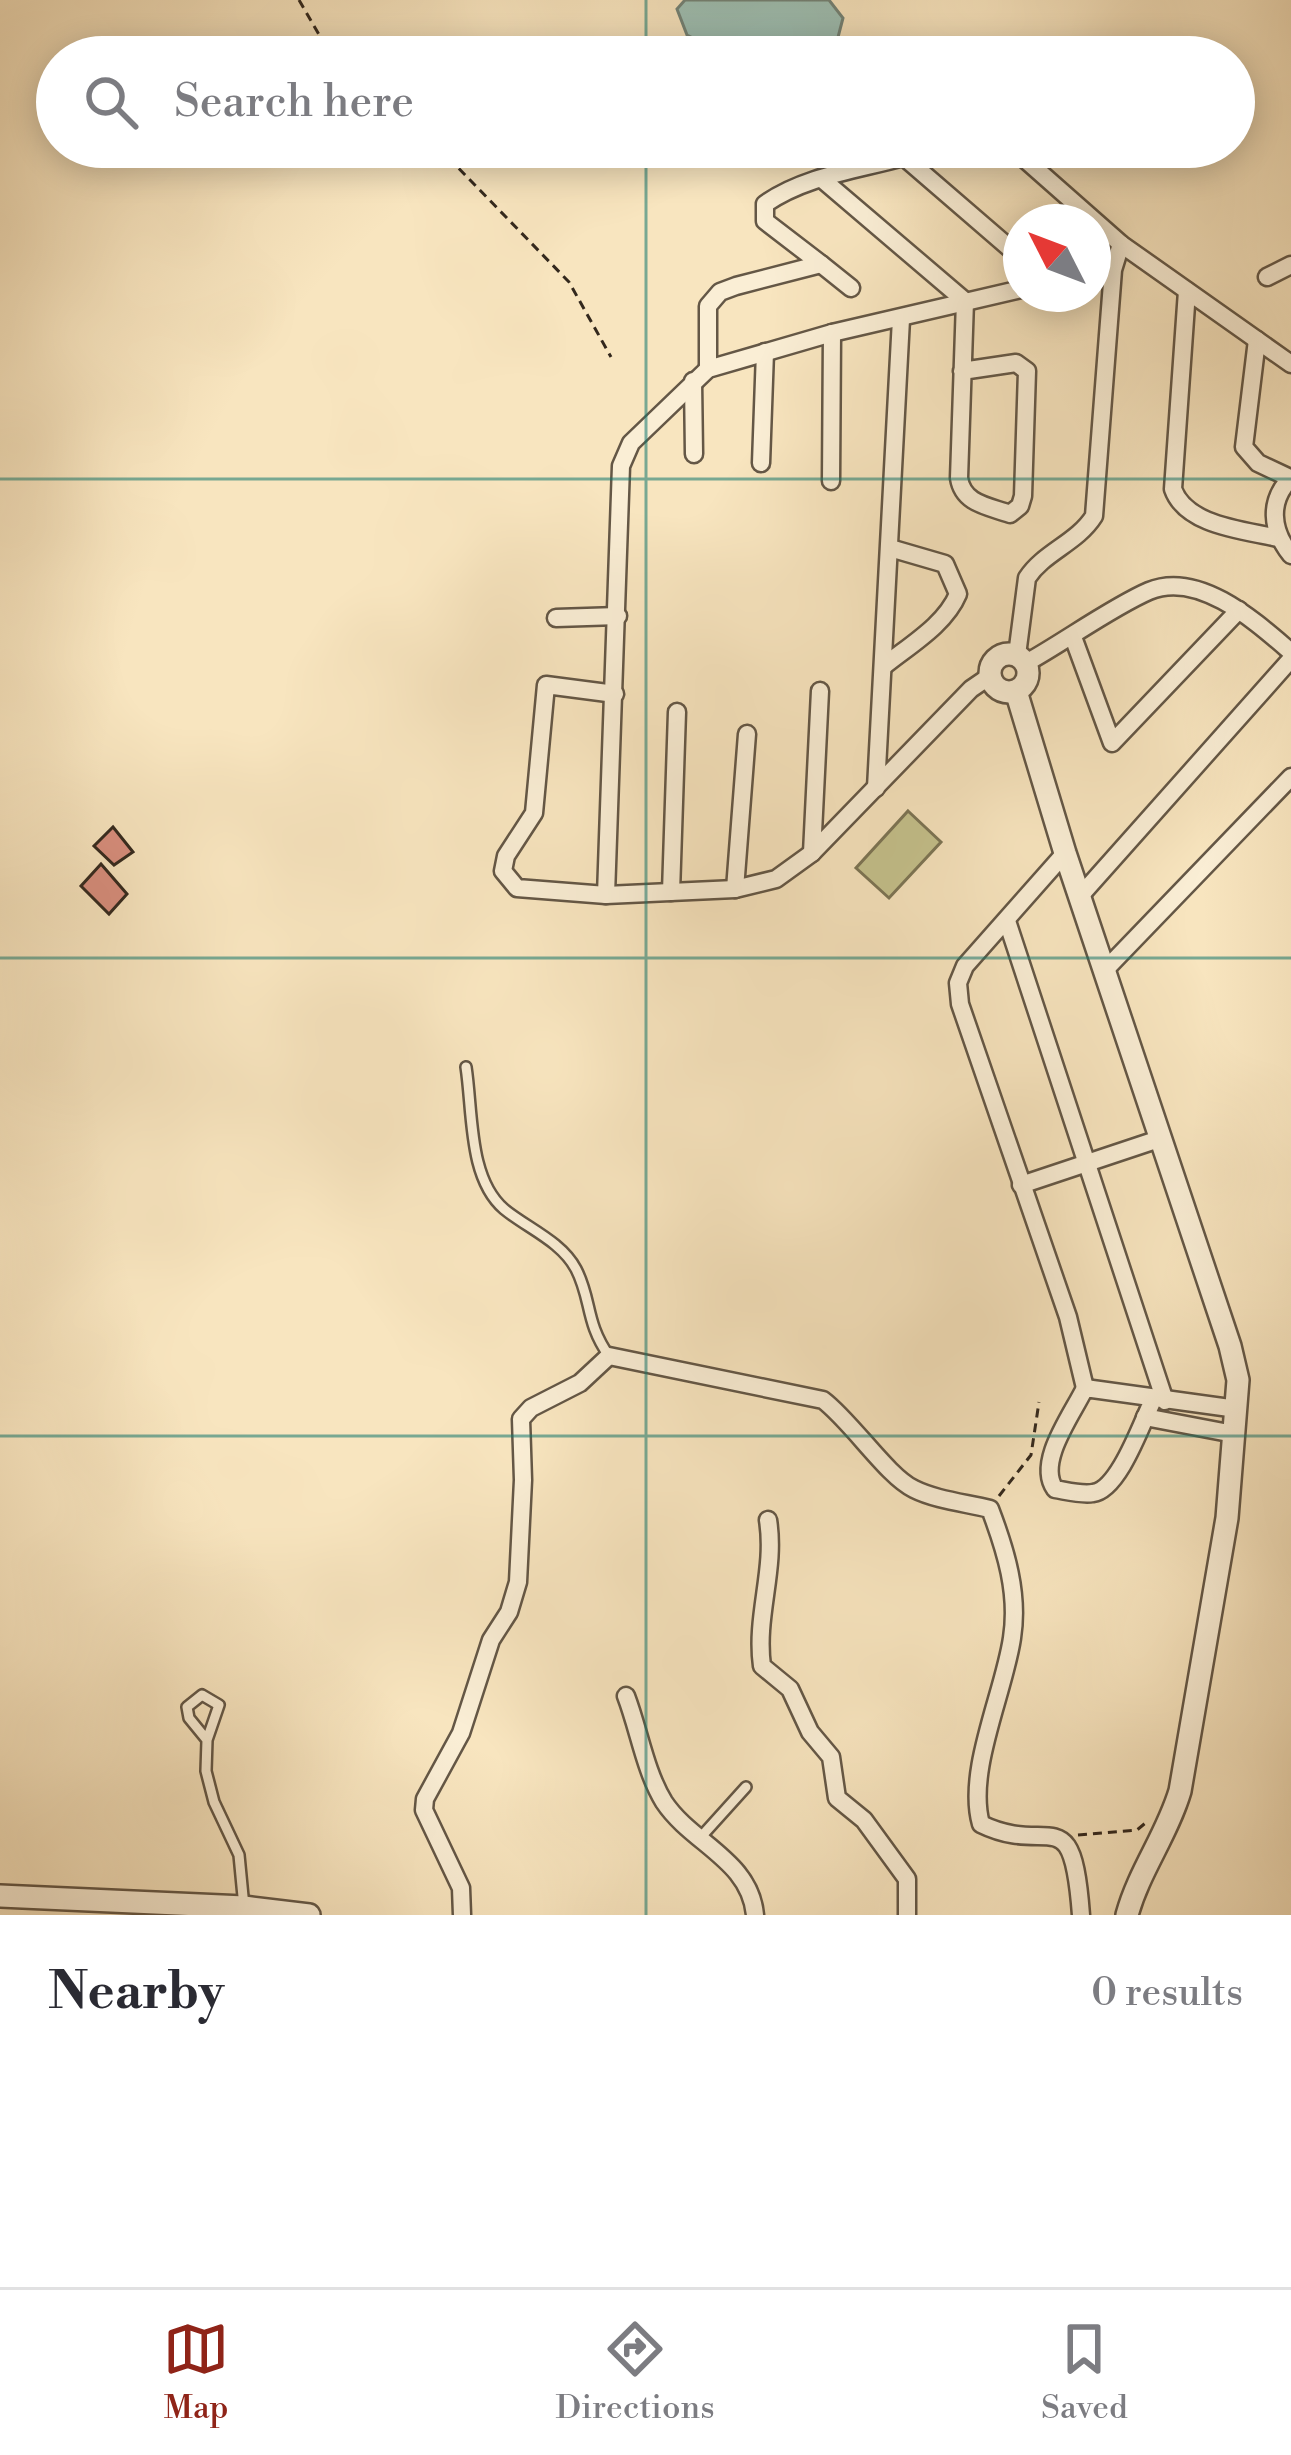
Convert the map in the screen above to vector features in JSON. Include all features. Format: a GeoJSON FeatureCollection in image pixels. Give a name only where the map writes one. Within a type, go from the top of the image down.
{"type":"FeatureCollection","features":[{"type":"Feature","properties":{"kind":"street"},"geometry":{"type":"LineString","coordinates":[[851,288],[765,221],[765,203],[794,183],[866,168]]}},
{"type":"Feature","properties":{"kind":"street"},"geometry":{"type":"LineString","coordinates":[[917,168],[1003,242]]}},
{"type":"Feature","properties":{"kind":"street"},"geometry":{"type":"LineString","coordinates":[[1035,168],[1121,244],[1291,364]]}},
{"type":"Feature","properties":{"kind":"street"},"geometry":{"type":"LineString","coordinates":[[824,180],[964,301]]}},
{"type":"Feature","properties":{"kind":"street"},"geometry":{"type":"LineString","coordinates":[[990,676],[997,688],[1016,691],[1027,682],[1022,659],[1027,578],[1034,567],[1084,531],[1094,516],[1113,271],[1121,244]]}},
{"type":"Feature","properties":{"kind":"street"},"geometry":{"type":"LineString","coordinates":[[708,369],[708,306],[720,292],[821,264]]}},
{"type":"Feature","properties":{"kind":"street"},"geometry":{"type":"LineString","coordinates":[[1267,277],[1291,265]]}},
{"type":"Feature","properties":{"kind":"street"},"geometry":{"type":"LineString","coordinates":[[1187,291],[1173,489],[1177,501],[1215,523],[1278,538]]}},
{"type":"Feature","properties":{"kind":"street"},"geometry":{"type":"LineString","coordinates":[[606,895],[623,455],[708,369],[832,333],[1003,293]]}},
{"type":"Feature","properties":{"kind":"street"},"geometry":{"type":"LineString","coordinates":[[962,371],[1016,363],[1027,370],[1023,496],[1010,514],[962,492],[962,371],[964,301]]}},
{"type":"Feature","properties":{"kind":"street"},"geometry":{"type":"LineString","coordinates":[[876,788],[901,319]]}},
{"type":"Feature","properties":{"kind":"street"},"geometry":{"type":"LineString","coordinates":[[831,482],[832,333]]}},
{"type":"Feature","properties":{"kind":"street"},"geometry":{"type":"LineString","coordinates":[[1257,340],[1244,447],[1258,463],[1290,478],[1277,493],[1274,514],[1278,538],[1291,555]]}},
{"type":"Feature","properties":{"kind":"street"},"geometry":{"type":"LineString","coordinates":[[761,463],[765,352]]}},
{"type":"Feature","properties":{"kind":"street"},"geometry":{"type":"LineString","coordinates":[[693,381],[694,454]]}},
{"type":"Feature","properties":{"kind":"street"},"geometry":{"type":"LineString","coordinates":[[884,666],[952,609],[958,594],[945,564],[890,548]]}},
{"type":"Feature","properties":{"kind":"street"},"geometry":{"type":"LineString","coordinates":[[614,694],[546,685],[534,813],[506,856],[503,871],[518,888],[606,895],[735,889],[776,878],[812,853],[970,689],[990,676],[998,656],[1022,659],[1073,637],[1153,589],[1193,589],[1239,610],[1291,655],[1081,896]]}},
{"type":"Feature","properties":{"kind":"street"},"geometry":{"type":"LineString","coordinates":[[1073,637],[1112,743],[1239,610]]}},
{"type":"Feature","properties":{"kind":"street"},"geometry":{"type":"LineString","coordinates":[[556,618],[618,616]]}},
{"type":"Feature","properties":{"kind":"street"},"geometry":{"type":"LineString","coordinates":[[812,853],[820,691]]}},
{"type":"Feature","properties":{"kind":"street"},"geometry":{"type":"LineString","coordinates":[[1016,691],[1238,1380],[1227,1518],[1180,1791],[1169,1826],[1133,1893],[1127,1915]]}},
{"type":"Feature","properties":{"kind":"street"},"geometry":{"type":"LineString","coordinates":[[671,892],[677,712]]}},
{"type":"Feature","properties":{"kind":"street"},"geometry":{"type":"LineString","coordinates":[[735,889],[747,734]]}},
{"type":"Feature","properties":{"kind":"street"},"geometry":{"type":"LineString","coordinates":[[1106,969],[1291,777]]}},
{"type":"Feature","properties":{"kind":"street"},"geometry":{"type":"LineString","coordinates":[[1007,921],[1090,1165],[1154,1406],[1115,1479],[1092,1494],[1055,1490],[1047,1479],[1049,1462],[1085,1388],[1068,1317],[960,1004],[958,982],[964,965],[1065,853]]}},
{"type":"Feature","properties":{"kind":"street"},"geometry":{"type":"LineString","coordinates":[[1021,1185],[1159,1139]]}},
{"type":"Feature","properties":{"kind":"street"},"geometry":{"type":"LineString","coordinates":[[462,1915],[461,1888],[424,1810],[425,1799],[461,1733],[484,1660],[509,1612],[518,1582],[521,1419],[531,1408],[580,1383],[609,1356],[823,1400],[847,1418],[914,1489],[990,1509],[1014,1592],[1012,1638],[982,1766],[979,1814],[982,1824],[992,1829],[1059,1837],[1078,1873],[1081,1915]]}},
{"type":"Feature","properties":{"kind":"street"},"geometry":{"type":"LineString","coordinates":[[1085,1388],[1234,1434]]}},
{"type":"Feature","properties":{"kind":"street"},"geometry":{"type":"LineString","coordinates":[[1154,1406],[1237,1409]]}},
{"type":"Feature","properties":{"kind":"street"},"geometry":{"type":"LineString","coordinates":[[768,1520],[773,1554],[761,1613],[762,1666],[790,1688],[810,1732],[831,1757],[834,1790],[841,1804],[864,1820],[907,1879],[907,1915]]}},
{"type":"Feature","properties":{"kind":"street"},"geometry":{"type":"LineString","coordinates":[[626,1696],[656,1788],[667,1807],[752,1890],[754,1915]]}},
{"type":"Feature","properties":{"kind":"street"},"geometry":{"type":"LineString","coordinates":[[0,1896],[42,1907],[244,1907],[309,1915]]}},
{"type":"Feature","properties":{"kind":"lane"},"geometry":{"type":"LineString","coordinates":[[466,1067],[475,1160],[487,1189],[501,1206],[574,1264],[590,1323],[609,1356]]}},
{"type":"Feature","properties":{"kind":"lane"},"geometry":{"type":"LineString","coordinates":[[207,1740],[189,1718],[187,1707],[202,1695],[219,1705],[207,1740],[206,1771],[214,1802],[239,1855],[244,1907]]}},
{"type":"Feature","properties":{"kind":"lane"},"geometry":{"type":"LineString","coordinates":[[700,1838],[746,1786]]}},
{"type":"Feature","properties":{"kind":"path"},"geometry":{"type":"LineString","coordinates":[[299,0],[320,36]]}},
{"type":"Feature","properties":{"kind":"path"},"geometry":{"type":"LineString","coordinates":[[459,168],[569,282],[611,357]]}},
{"type":"Feature","properties":{"kind":"path"},"geometry":{"type":"LineString","coordinates":[[990,1509],[1031,1455],[1039,1402]]}},
{"type":"Feature","properties":{"kind":"path"},"geometry":{"type":"LineString","coordinates":[[1059,1837],[1137,1830],[1154,1816]]}},
{"type":"Feature","properties":{"kind":"shaded area"},"geometry":{"type":"Polygon","coordinates":[[[908,811],[941,842],[889,898],[856,868],[908,811]]]}},
{"type":"Feature","properties":{"kind":"water"},"geometry":{"type":"Polygon","coordinates":[[[685,0],[829,0],[843,18],[838,36],[689,36],[677,9],[685,0]]]}},
{"type":"Feature","properties":{"kind":"building"},"geometry":{"type":"Polygon","coordinates":[[[113,827],[133,852],[114,865],[94,846],[113,827]]]}},
{"type":"Feature","properties":{"kind":"building"},"geometry":{"type":"Polygon","coordinates":[[[101,864],[127,894],[109,914],[81,886],[101,864]]]}}]}
